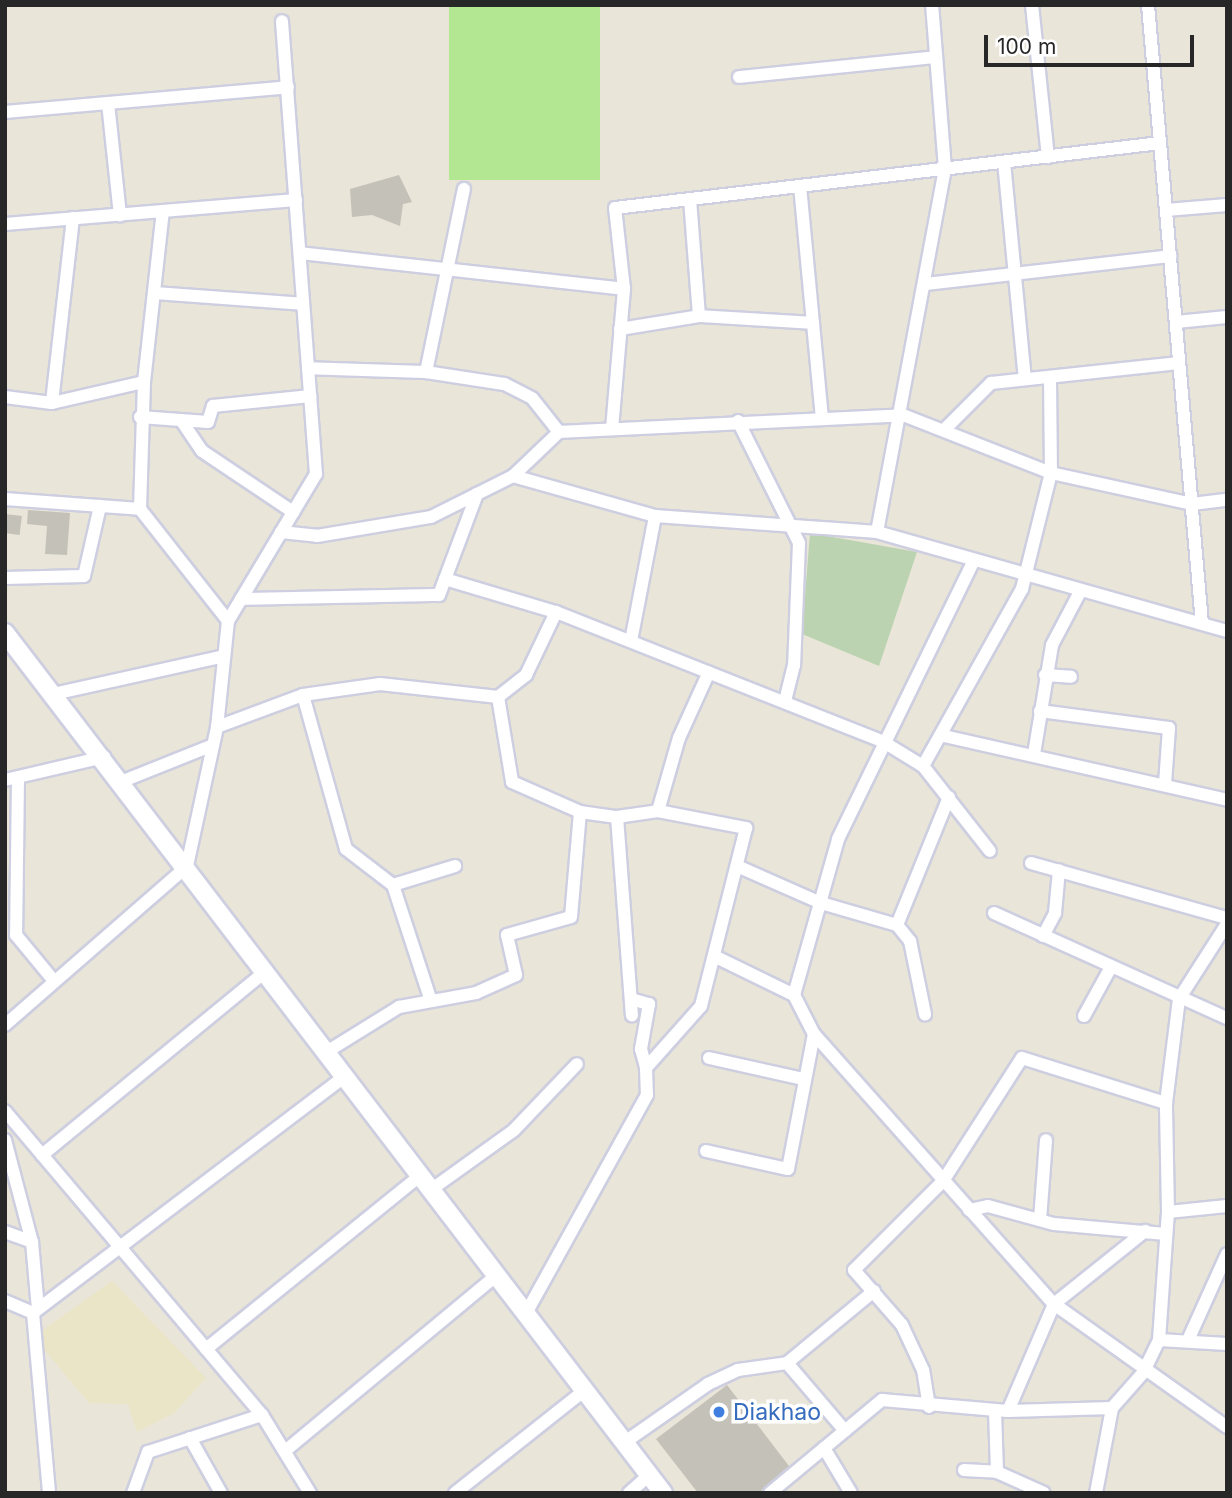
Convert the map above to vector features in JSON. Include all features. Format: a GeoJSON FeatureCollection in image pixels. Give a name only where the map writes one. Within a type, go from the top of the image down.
{"type":"FeatureCollection","features":[{"type":"Feature","properties":{"kind":"main road"},"geometry":{"type":"LineString","coordinates":[[5,633],[123,781],[663,1493]]}},
{"type":"Feature","properties":{"kind":"street"},"geometry":{"type":"LineString","coordinates":[[877,533],[903,415],[945,169],[932,5]]}},
{"type":"Feature","properties":{"kind":"street"},"geometry":{"type":"LineString","coordinates":[[1032,5],[1048,157]]}},
{"type":"Feature","properties":{"kind":"street"},"geometry":{"type":"LineString","coordinates":[[1148,5],[1202,624]]}},
{"type":"Feature","properties":{"kind":"street"},"geometry":{"type":"LineString","coordinates":[[5,1026],[187,866],[217,727],[228,621],[316,474],[282,21]]}},
{"type":"Feature","properties":{"kind":"street"},"geometry":{"type":"LineString","coordinates":[[739,77],[936,57]]}},
{"type":"Feature","properties":{"kind":"street"},"geometry":{"type":"LineString","coordinates":[[5,112],[288,87]]}},
{"type":"Feature","properties":{"kind":"street"},"geometry":{"type":"LineString","coordinates":[[108,103],[120,215]]}},
{"type":"Feature","properties":{"kind":"street"},"geometry":{"type":"LineString","coordinates":[[612,429],[624,289],[615,208],[1160,143]]}},
{"type":"Feature","properties":{"kind":"street"},"geometry":{"type":"LineString","coordinates":[[1004,162],[1025,379]]}},
{"type":"Feature","properties":{"kind":"street"},"geometry":{"type":"LineString","coordinates":[[800,186],[822,418]]}},
{"type":"Feature","properties":{"kind":"street"},"geometry":{"type":"LineString","coordinates":[[426,372],[464,189]]}},
{"type":"Feature","properties":{"kind":"street"},"geometry":{"type":"LineString","coordinates":[[690,199],[699,316]]}},
{"type":"Feature","properties":{"kind":"street"},"geometry":{"type":"LineString","coordinates":[[5,224],[296,200]]}},
{"type":"Feature","properties":{"kind":"street"},"geometry":{"type":"LineString","coordinates":[[1166,211],[1227,205]]}},
{"type":"Feature","properties":{"kind":"street"},"geometry":{"type":"LineString","coordinates":[[163,211],[139,417],[140,509],[228,621]]}},
{"type":"Feature","properties":{"kind":"street"},"geometry":{"type":"LineString","coordinates":[[52,403],[73,218]]}},
{"type":"Feature","properties":{"kind":"street"},"geometry":{"type":"LineString","coordinates":[[300,253],[624,289]]}},
{"type":"Feature","properties":{"kind":"street"},"geometry":{"type":"LineString","coordinates":[[925,284],[1170,256]]}},
{"type":"Feature","properties":{"kind":"street"},"geometry":{"type":"LineString","coordinates":[[154,293],[303,304]]}},
{"type":"Feature","properties":{"kind":"street"},"geometry":{"type":"LineString","coordinates":[[620,329],[699,316],[813,323]]}},
{"type":"Feature","properties":{"kind":"street"},"geometry":{"type":"LineString","coordinates":[[1176,322],[1227,317]]}},
{"type":"Feature","properties":{"kind":"street"},"geometry":{"type":"LineString","coordinates":[[946,428],[991,383],[1180,363]]}},
{"type":"Feature","properties":{"kind":"street"},"geometry":{"type":"LineString","coordinates":[[308,368],[426,372],[504,384],[532,398],[559,432]]}},
{"type":"Feature","properties":{"kind":"street"},"geometry":{"type":"LineString","coordinates":[[923,766],[944,736],[1026,575],[1051,473],[1050,377]]}},
{"type":"Feature","properties":{"kind":"street"},"geometry":{"type":"LineString","coordinates":[[5,397],[52,403],[144,382]]}},
{"type":"Feature","properties":{"kind":"street"},"geometry":{"type":"LineString","coordinates":[[139,417],[208,422],[213,406],[310,396]]}},
{"type":"Feature","properties":{"kind":"street"},"geometry":{"type":"LineString","coordinates":[[281,532],[317,536],[395,528],[513,476],[559,432],[738,421],[903,415],[946,428],[1051,473],[1192,504],[1227,500]]}},
{"type":"Feature","properties":{"kind":"street"},"geometry":{"type":"LineString","coordinates":[[181,420],[202,451],[293,512]]}},
{"type":"Feature","properties":{"kind":"street"},"geometry":{"type":"LineString","coordinates":[[738,421],[792,524],[799,543],[794,665],[785,702]]}},
{"type":"Feature","properties":{"kind":"street"},"geometry":{"type":"LineString","coordinates":[[513,476],[654,516],[792,524],[877,533],[1227,631]]}},
{"type":"Feature","properties":{"kind":"street"},"geometry":{"type":"LineString","coordinates":[[241,599],[439,595],[477,494]]}},
{"type":"Feature","properties":{"kind":"street"},"geometry":{"type":"LineString","coordinates":[[5,499],[140,509]]}},
{"type":"Feature","properties":{"kind":"street"},"geometry":{"type":"LineString","coordinates":[[5,578],[83,576],[100,506]]}},
{"type":"Feature","properties":{"kind":"street"},"geometry":{"type":"LineString","coordinates":[[631,641],[654,516]]}},
{"type":"Feature","properties":{"kind":"street"},"geometry":{"type":"LineString","coordinates":[[794,995],[838,839],[882,741],[974,560]]}},
{"type":"Feature","properties":{"kind":"street"},"geometry":{"type":"LineString","coordinates":[[445,579],[556,612],[882,741],[923,766],[990,851]]}},
{"type":"Feature","properties":{"kind":"street"},"geometry":{"type":"LineString","coordinates":[[1034,754],[1052,645],[1081,590]]}},
{"type":"Feature","properties":{"kind":"street"},"geometry":{"type":"LineString","coordinates":[[217,727],[303,695],[380,684],[498,697],[526,675],[556,612]]}},
{"type":"Feature","properties":{"kind":"street"},"geometry":{"type":"LineString","coordinates":[[53,694],[224,656]]}},
{"type":"Feature","properties":{"kind":"street"},"geometry":{"type":"LineString","coordinates":[[658,811],[679,738],[709,672]]}},
{"type":"Feature","properties":{"kind":"street"},"geometry":{"type":"LineString","coordinates":[[1045,675],[1071,677]]}},
{"type":"Feature","properties":{"kind":"street"},"geometry":{"type":"LineString","coordinates":[[303,695],[346,849],[393,885],[431,1001]]}},
{"type":"Feature","properties":{"kind":"street"},"geometry":{"type":"LineString","coordinates":[[498,697],[512,782],[580,813],[617,817],[658,811],[746,828],[701,1006],[646,1068]]}},
{"type":"Feature","properties":{"kind":"street"},"geometry":{"type":"LineString","coordinates":[[1040,711],[1170,728],[1165,784]]}},
{"type":"Feature","properties":{"kind":"street"},"geometry":{"type":"LineString","coordinates":[[944,736],[1034,754],[1227,800]]}},
{"type":"Feature","properties":{"kind":"street"},"geometry":{"type":"LineString","coordinates":[[123,781],[213,745]]}},
{"type":"Feature","properties":{"kind":"street"},"geometry":{"type":"LineString","coordinates":[[54,981],[16,935],[12,779],[104,757]]}},
{"type":"Feature","properties":{"kind":"street"},"geometry":{"type":"LineString","coordinates":[[897,925],[949,797]]}},
{"type":"Feature","properties":{"kind":"street"},"geometry":{"type":"LineString","coordinates":[[328,1051],[399,1007],[476,993],[516,975],[507,935],[571,917],[580,813]]}},
{"type":"Feature","properties":{"kind":"street"},"geometry":{"type":"LineString","coordinates":[[617,817],[632,1015]]}},
{"type":"Feature","properties":{"kind":"street"},"geometry":{"type":"LineString","coordinates":[[1031,863],[1227,918]]}},
{"type":"Feature","properties":{"kind":"street"},"geometry":{"type":"LineString","coordinates":[[393,885],[455,866]]}},
{"type":"Feature","properties":{"kind":"street"},"geometry":{"type":"LineString","coordinates":[[737,866],[821,903],[897,925],[910,941],[925,1014]]}},
{"type":"Feature","properties":{"kind":"street"},"geometry":{"type":"LineString","coordinates":[[1044,936],[1055,913],[1059,870]]}},
{"type":"Feature","properties":{"kind":"street"},"geometry":{"type":"LineString","coordinates":[[994,913],[1179,999],[1227,1018]]}},
{"type":"Feature","properties":{"kind":"street"},"geometry":{"type":"LineString","coordinates":[[1096,1493],[1112,1408],[1143,1373],[1159,1340],[1168,1212],[1166,1103],[1179,999],[1225,929]]}},
{"type":"Feature","properties":{"kind":"street"},"geometry":{"type":"LineString","coordinates":[[714,956],[794,995],[814,1034],[1054,1304],[1143,1373],[1227,1427]]}},
{"type":"Feature","properties":{"kind":"street"},"geometry":{"type":"LineString","coordinates":[[1084,1016],[1111,967]]}},
{"type":"Feature","properties":{"kind":"street"},"geometry":{"type":"LineString","coordinates":[[42,1155],[266,971]]}},
{"type":"Feature","properties":{"kind":"street"},"geometry":{"type":"LineString","coordinates":[[526,1313],[647,1095],[646,1068],[641,1049],[649,1004],[631,999]]}},
{"type":"Feature","properties":{"kind":"street"},"geometry":{"type":"LineString","coordinates":[[706,1152],[788,1169],[803,1079],[814,1034]]}},
{"type":"Feature","properties":{"kind":"street"},"geometry":{"type":"LineString","coordinates":[[709,1058],[803,1079]]}},
{"type":"Feature","properties":{"kind":"street"},"geometry":{"type":"LineString","coordinates":[[929,1407],[923,1370],[902,1325],[854,1270],[943,1181],[1023,1058],[1166,1103]]}},
{"type":"Feature","properties":{"kind":"street"},"geometry":{"type":"LineString","coordinates":[[206,1349],[427,1182],[514,1130],[578,1064]]}},
{"type":"Feature","properties":{"kind":"street"},"geometry":{"type":"LineString","coordinates":[[36,1311],[346,1075]]}},
{"type":"Feature","properties":{"kind":"street"},"geometry":{"type":"LineString","coordinates":[[5,1111],[262,1415],[310,1493]]}},
{"type":"Feature","properties":{"kind":"street"},"geometry":{"type":"LineString","coordinates":[[5,1140],[32,1242],[49,1493]]}},
{"type":"Feature","properties":{"kind":"street"},"geometry":{"type":"LineString","coordinates":[[1040,1220],[1046,1140]]}},
{"type":"Feature","properties":{"kind":"street"},"geometry":{"type":"LineString","coordinates":[[969,1210],[988,1206],[1040,1220],[1166,1234]]}},
{"type":"Feature","properties":{"kind":"street"},"geometry":{"type":"LineString","coordinates":[[1168,1212],[1227,1206]]}},
{"type":"Feature","properties":{"kind":"street"},"geometry":{"type":"LineString","coordinates":[[997,1472],[1002,1411],[1054,1304],[1145,1231]]}},
{"type":"Feature","properties":{"kind":"street"},"geometry":{"type":"LineString","coordinates":[[5,1232],[32,1242]]}},
{"type":"Feature","properties":{"kind":"street"},"geometry":{"type":"LineString","coordinates":[[1189,1338],[1227,1254]]}},
{"type":"Feature","properties":{"kind":"street"},"geometry":{"type":"LineString","coordinates":[[285,1451],[497,1275]]}},
{"type":"Feature","properties":{"kind":"street"},"geometry":{"type":"LineString","coordinates":[[625,1442],[708,1384],[738,1370],[787,1363],[874,1292]]}},
{"type":"Feature","properties":{"kind":"street"},"geometry":{"type":"LineString","coordinates":[[5,1301],[36,1311]]}},
{"type":"Feature","properties":{"kind":"street"},"geometry":{"type":"LineString","coordinates":[[1159,1340],[1189,1338],[1227,1344]]}},
{"type":"Feature","properties":{"kind":"street"},"geometry":{"type":"LineString","coordinates":[[787,1363],[845,1430]]}},
{"type":"Feature","properties":{"kind":"street"},"geometry":{"type":"LineString","coordinates":[[455,1493],[585,1390]]}},
{"type":"Feature","properties":{"kind":"street"},"geometry":{"type":"LineString","coordinates":[[769,1493],[881,1400],[929,1407],[1002,1411],[1112,1408]]}},
{"type":"Feature","properties":{"kind":"street"},"geometry":{"type":"LineString","coordinates":[[133,1493],[148,1452],[262,1415]]}},
{"type":"Feature","properties":{"kind":"street"},"geometry":{"type":"LineString","coordinates":[[190,1438],[221,1493]]}},
{"type":"Feature","properties":{"kind":"street"},"geometry":{"type":"LineString","coordinates":[[824,1448],[851,1493]]}},
{"type":"Feature","properties":{"kind":"street"},"geometry":{"type":"LineString","coordinates":[[964,1470],[997,1472],[1044,1493]]}},
{"type":"Feature","properties":{"kind":"street"},"geometry":{"type":"LineString","coordinates":[[629,1493],[649,1475]]}},
{"type":"Feature","properties":{"kind":"shaded area"},"geometry":{"type":"Polygon","coordinates":[[[112,1281],[206,1378],[174,1413],[137,1432],[128,1404],[89,1403],[42,1347],[40,1332],[112,1281]]]}},
{"type":"Feature","properties":{"kind":"green space"},"geometry":{"type":"Polygon","coordinates":[[[449,5],[600,5],[600,180],[449,180],[449,5]]]}},
{"type":"Feature","properties":{"kind":"green space"},"geometry":{"type":"Polygon","coordinates":[[[810,533],[917,552],[879,666],[802,634],[810,533]]]}},
{"type":"Feature","properties":{"kind":"building"},"geometry":{"type":"Polygon","coordinates":[[[399,175],[412,202],[403,204],[400,226],[372,215],[352,217],[350,189],[399,175]]]}},
{"type":"Feature","properties":{"kind":"building"},"geometry":{"type":"Polygon","coordinates":[[[28,510],[70,513],[67,555],[45,554],[47,526],[27,524],[28,510]]]}},
{"type":"Feature","properties":{"kind":"building"},"geometry":{"type":"Polygon","coordinates":[[[5,514],[22,516],[20,535],[5,533],[5,514]]]}},
{"type":"Feature","properties":{"kind":"building","name":"Diakhao"},"geometry":{"type":"Polygon","coordinates":[[[727,1385],[789,1466],[759,1493],[698,1493],[656,1439],[727,1385]]]}},
{"type":"Feature","properties":{"kind":"place","name":"Diakhao"},"geometry":{"type":"Point","coordinates":[719,1412]}}]}
